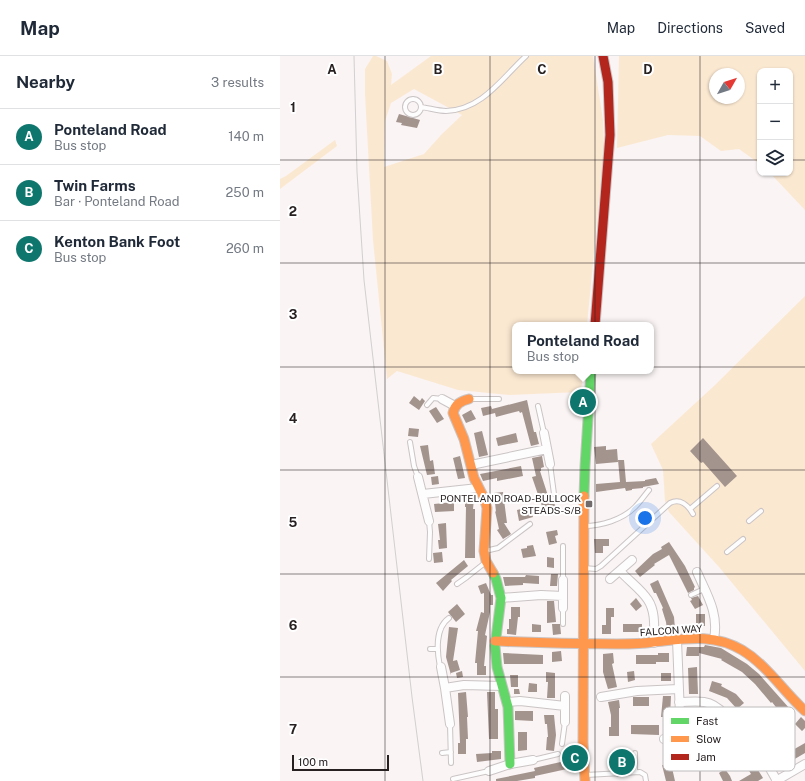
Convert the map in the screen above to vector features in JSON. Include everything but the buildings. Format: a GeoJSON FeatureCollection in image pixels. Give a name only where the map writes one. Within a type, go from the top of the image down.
{"type":"FeatureCollection","features":[{"type":"Feature","properties":{"kind":"street"},"geometry":{"type":"LineString","coordinates":[[595,322],[610,135],[608,82],[603,56]]}},
{"type":"Feature","properties":{"kind":"street"},"geometry":{"type":"LineString","coordinates":[[585,778],[583,742],[584,466],[591,374]]}},
{"type":"Feature","properties":{"kind":"street"},"geometry":{"type":"LineString","coordinates":[[442,399],[455,406]]}},
{"type":"Feature","properties":{"kind":"street"},"geometry":{"type":"LineString","coordinates":[[469,399],[460,402],[453,410],[464,439],[478,488],[484,498],[487,508],[484,550],[486,562],[496,579],[501,598],[501,610],[495,641],[497,667],[509,713],[510,764]]}},
{"type":"Feature","properties":{"kind":"street"},"geometry":{"type":"LineString","coordinates":[[544,433],[550,464]]}},
{"type":"Feature","properties":{"kind":"street"},"geometry":{"type":"LineString","coordinates":[[471,465],[547,449]]}},
{"type":"Feature","properties":{"kind":"street"},"geometry":{"type":"LineString","coordinates":[[418,477],[429,521]]}},
{"type":"Feature","properties":{"kind":"street"},"geometry":{"type":"LineString","coordinates":[[423,494],[478,488]]}},
{"type":"Feature","properties":{"kind":"street"},"geometry":{"type":"LineString","coordinates":[[610,579],[632,560]]}},
{"type":"Feature","properties":{"kind":"street"},"geometry":{"type":"LineString","coordinates":[[620,571],[651,604],[654,643]]}},
{"type":"Feature","properties":{"kind":"street"},"geometry":{"type":"LineString","coordinates":[[697,572],[716,620],[714,639]]}},
{"type":"Feature","properties":{"kind":"street"},"geometry":{"type":"LineString","coordinates":[[563,580],[563,608]]}},
{"type":"Feature","properties":{"kind":"street"},"geometry":{"type":"LineString","coordinates":[[501,598],[541,595],[563,596]]}},
{"type":"Feature","properties":{"kind":"street","name":"FALCON WAY"},"geometry":{"type":"LineString","coordinates":[[495,641],[654,643],[702,637],[714,639],[735,646],[758,660],[805,710]]}},
{"type":"Feature","properties":{"kind":"street"},"geometry":{"type":"LineString","coordinates":[[677,640],[679,707]]}},
{"type":"Feature","properties":{"kind":"street"},"geometry":{"type":"LineString","coordinates":[[441,667],[450,724]]}},
{"type":"Feature","properties":{"kind":"street"},"geometry":{"type":"LineString","coordinates":[[445,688],[464,685],[502,686]]}},
{"type":"Feature","properties":{"kind":"street"},"geometry":{"type":"LineString","coordinates":[[601,697],[641,690],[678,689]]}},
{"type":"Feature","properties":{"kind":"street"},"geometry":{"type":"LineString","coordinates":[[564,722],[565,696]]}},
{"type":"Feature","properties":{"kind":"street"},"geometry":{"type":"LineString","coordinates":[[507,702],[520,701],[565,706]]}},
{"type":"Feature","properties":{"kind":"street"},"geometry":{"type":"LineString","coordinates":[[679,702],[706,702],[717,707]]}},
{"type":"Feature","properties":{"kind":"street"},"geometry":{"type":"LineString","coordinates":[[489,771],[510,764],[533,760]]}},
{"type":"Feature","properties":{"kind":"street"},"geometry":{"type":"LineString","coordinates":[[795,770],[805,764]]}},
{"type":"Feature","properties":{"kind":"street"},"geometry":{"type":"LineString","coordinates":[[771,771],[777,781],[793,771]]}},
{"type":"Feature","properties":{"kind":"lane"},"geometry":{"type":"LineString","coordinates":[[421,107],[445,111],[461,109],[471,105],[485,97],[526,56]]}},
{"type":"Feature","properties":{"kind":"lane"},"geometry":{"type":"LineString","coordinates":[[427,405],[433,398],[442,399]]}},
{"type":"Feature","properties":{"kind":"lane"},"geometry":{"type":"LineString","coordinates":[[469,399],[499,399]]}},
{"type":"Feature","properties":{"kind":"lane"},"geometry":{"type":"LineString","coordinates":[[538,406],[544,433]]}},
{"type":"Feature","properties":{"kind":"lane"},"geometry":{"type":"LineString","coordinates":[[410,442],[414,466],[418,477]]}},
{"type":"Feature","properties":{"kind":"lane"},"geometry":{"type":"LineString","coordinates":[[550,464],[554,494]]}},
{"type":"Feature","properties":{"kind":"lane"},"geometry":{"type":"LineString","coordinates":[[690,509],[717,486]]}},
{"type":"Feature","properties":{"kind":"lane"},"geometry":{"type":"LineString","coordinates":[[584,526],[599,525],[624,515],[634,508],[649,490]]}},
{"type":"Feature","properties":{"kind":"lane"},"geometry":{"type":"LineString","coordinates":[[584,568],[596,569],[601,566],[670,503],[681,502],[690,509],[693,514]]}},
{"type":"Feature","properties":{"kind":"lane"},"geometry":{"type":"LineString","coordinates":[[749,521],[761,511]]}},
{"type":"Feature","properties":{"kind":"lane"},"geometry":{"type":"LineString","coordinates":[[429,521],[429,558]]}},
{"type":"Feature","properties":{"kind":"lane"},"geometry":{"type":"LineString","coordinates":[[484,550],[498,548],[530,524]]}},
{"type":"Feature","properties":{"kind":"lane"},"geometry":{"type":"LineString","coordinates":[[727,552],[743,539]]}},
{"type":"Feature","properties":{"kind":"lane"},"geometry":{"type":"LineString","coordinates":[[563,546],[563,580]]}},
{"type":"Feature","properties":{"kind":"lane"},"geometry":{"type":"LineString","coordinates":[[457,584],[486,562]]}},
{"type":"Feature","properties":{"kind":"lane"},"geometry":{"type":"LineString","coordinates":[[691,595],[704,589]]}},
{"type":"Feature","properties":{"kind":"lane"},"geometry":{"type":"LineString","coordinates":[[563,608],[563,624]]}},
{"type":"Feature","properties":{"kind":"lane"},"geometry":{"type":"LineString","coordinates":[[441,667],[438,649],[442,626],[449,618]]}},
{"type":"Feature","properties":{"kind":"lane"},"geometry":{"type":"LineString","coordinates":[[430,649],[438,649]]}},
{"type":"Feature","properties":{"kind":"lane"},"geometry":{"type":"LineString","coordinates":[[562,744],[564,722]]}},
{"type":"Feature","properties":{"kind":"lane"},"geometry":{"type":"LineString","coordinates":[[450,724],[451,763]]}},
{"type":"Feature","properties":{"kind":"lane"},"geometry":{"type":"LineString","coordinates":[[442,753],[451,752]]}},
{"type":"Feature","properties":{"kind":"lane"},"geometry":{"type":"LineString","coordinates":[[618,752],[618,774]]}},
{"type":"Feature","properties":{"kind":"lane"},"geometry":{"type":"LineString","coordinates":[[635,753],[635,772]]}},
{"type":"Feature","properties":{"kind":"lane"},"geometry":{"type":"LineString","coordinates":[[533,760],[558,754]]}},
{"type":"Feature","properties":{"kind":"lane"},"geometry":{"type":"LineString","coordinates":[[453,779],[489,771]]}},
{"type":"Feature","properties":{"kind":"lane"},"geometry":{"type":"LineString","coordinates":[[585,778],[635,772],[643,773],[646,781]]}},
{"type":"Feature","properties":{"kind":"lane"},"geometry":{"type":"LineString","coordinates":[[603,775],[604,781]]}},
{"type":"Feature","properties":{"kind":"shaded area"},"geometry":{"type":"Polygon","coordinates":[[[373,56],[387,61],[392,74],[391,85],[431,56],[593,56],[603,120],[604,148],[587,322],[512,322],[512,374],[584,374],[580,392],[509,395],[458,390],[397,371],[387,379],[373,240],[365,69],[373,56]],[[414,89],[391,103],[385,121],[384,167],[424,154],[462,115],[414,89]]]}},
{"type":"Feature","properties":{"kind":"shaded area"},"geometry":{"type":"Polygon","coordinates":[[[619,56],[805,56],[805,210],[773,176],[793,176],[793,68],[757,68],[757,162],[739,149],[721,151],[700,136],[668,135],[617,148],[619,56]]]}},
{"type":"Feature","properties":{"kind":"shaded area"},"geometry":{"type":"Polygon","coordinates":[[[335,140],[337,146],[280,189],[280,179],[335,140]]]}},
{"type":"Feature","properties":{"kind":"shaded area"},"geometry":{"type":"Polygon","coordinates":[[[805,296],[805,671],[719,567],[669,512],[665,501],[663,470],[651,444],[715,385],[805,296]]]}},
{"type":"Feature","properties":{"kind":"tram line"},"geometry":{"type":"LineString","coordinates":[[354,56],[357,172],[364,280],[423,781]]}},
{"type":"Feature","properties":{"kind":"traffic: fast"},"geometry":{"type":"LineString","coordinates":[[584,496],[591,374]]}},
{"type":"Feature","properties":{"kind":"traffic: fast"},"geometry":{"type":"LineString","coordinates":[[493,573],[501,598],[495,646],[497,667],[508,707],[510,764]]}},
{"type":"Feature","properties":{"kind":"traffic: slow"},"geometry":{"type":"LineString","coordinates":[[469,399],[459,403],[455,407],[453,413],[464,439],[474,478],[484,498],[487,508],[484,551],[486,561],[493,573]]}},
{"type":"Feature","properties":{"kind":"traffic: slow"},"geometry":{"type":"LineString","coordinates":[[584,496],[583,742],[585,781]]}},
{"type":"Feature","properties":{"kind":"traffic: slow"},"geometry":{"type":"LineString","coordinates":[[495,641],[617,644],[640,644],[699,638],[720,641],[742,650],[751,656],[805,711]]}},
{"type":"Feature","properties":{"kind":"traffic: jam"},"geometry":{"type":"LineString","coordinates":[[595,322],[610,135],[608,82],[603,56]]}},
{"type":"Feature","properties":{"kind":"place","name":"Ponteland Road"},"geometry":{"type":"Point","coordinates":[583,402]}},
{"type":"Feature","properties":{"kind":"place","name":"PONTELAND ROAD-BULLOCK STEADS-S/B"},"geometry":{"type":"Point","coordinates":[589,504]}},
{"type":"Feature","properties":{"kind":"place","name":"Kenton Bank Foot"},"geometry":{"type":"Point","coordinates":[575,758]}},
{"type":"Feature","properties":{"kind":"place","name":"Twin Farms"},"geometry":{"type":"Point","coordinates":[622,762]}}]}
